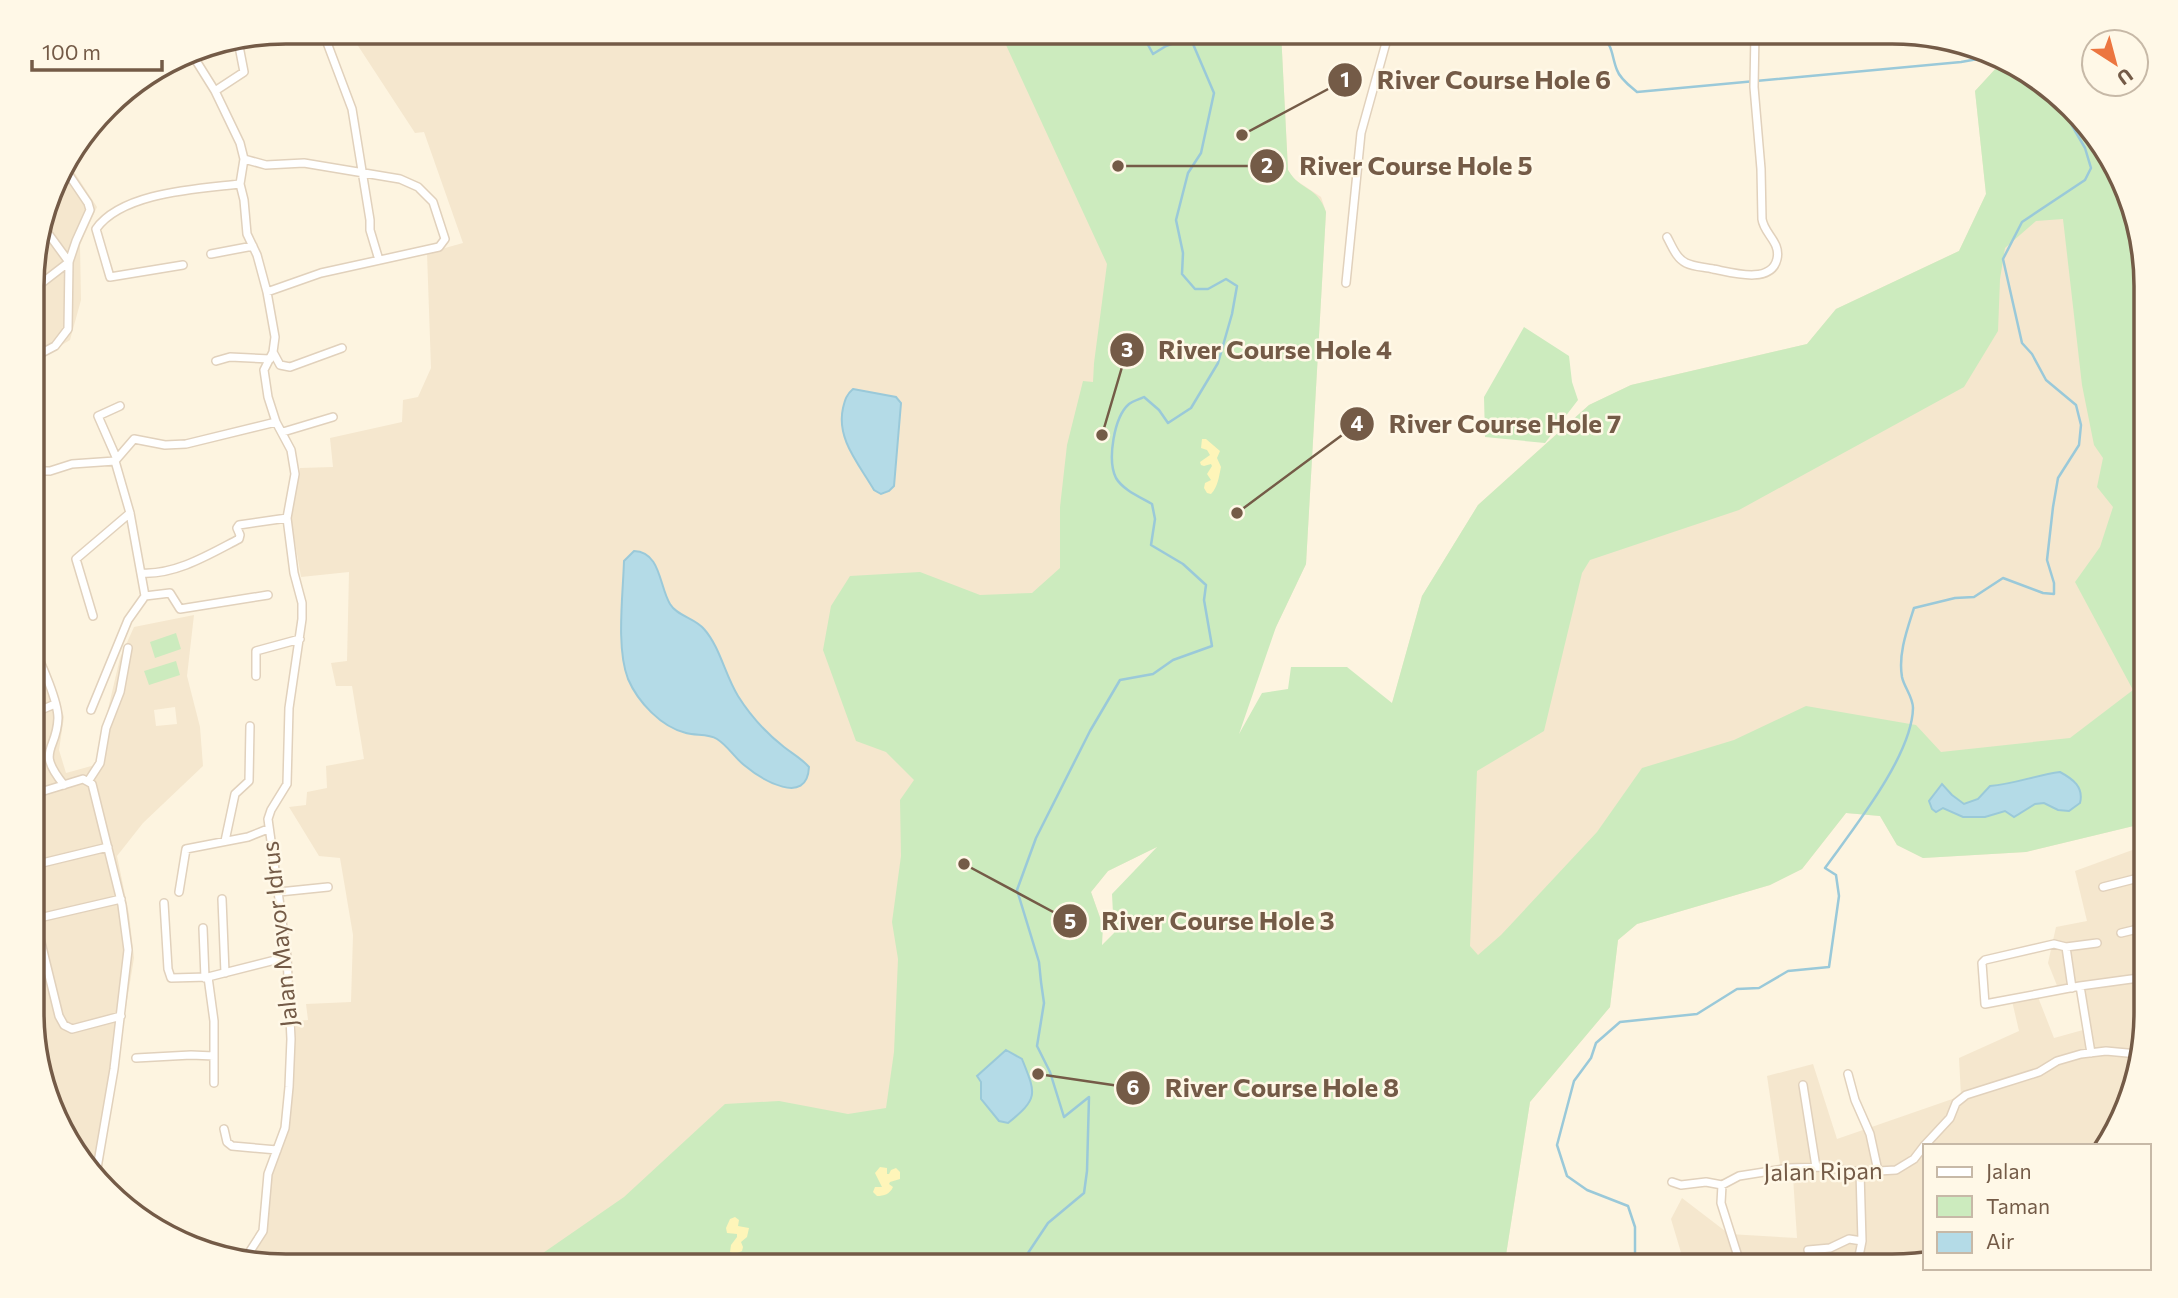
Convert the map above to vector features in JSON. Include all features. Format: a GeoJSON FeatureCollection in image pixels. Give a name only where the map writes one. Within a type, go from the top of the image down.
{"type":"FeatureCollection","features":[{"type":"Feature","properties":{"kind":"street"},"geometry":{"type":"LineString","coordinates":[[328,44],[352,109],[370,230],[379,260]]}},
{"type":"Feature","properties":{"kind":"street"},"geometry":{"type":"LineString","coordinates":[[1346,283],[1361,133],[1386,44]]}},
{"type":"Feature","properties":{"kind":"street"},"geometry":{"type":"LineString","coordinates":[[1667,237],[1676,254],[1687,264],[1752,275],[1772,268],[1777,262],[1778,248],[1762,223],[1761,169],[1754,87],[1755,44]]}},
{"type":"Feature","properties":{"kind":"street"},"geometry":{"type":"LineString","coordinates":[[215,91],[244,72],[240,49]]}},
{"type":"Feature","properties":{"kind":"street","name":"Jalan Mayor Idrus"},"geometry":{"type":"LineString","coordinates":[[197,62],[234,127],[244,159],[240,184],[247,234],[267,292],[275,337],[272,355],[264,370],[268,397],[276,422],[291,450],[295,474],[287,518],[302,603],[300,639],[289,708],[287,784],[271,810],[268,829],[287,957],[291,1040],[289,1087],[285,1128],[268,1174],[262,1231],[250,1251]]}},
{"type":"Feature","properties":{"kind":"street"},"geometry":{"type":"LineString","coordinates":[[244,159],[267,165],[304,163],[400,179],[418,187],[433,202],[446,239],[439,247],[321,273],[267,292]]}},
{"type":"Feature","properties":{"kind":"street"},"geometry":{"type":"LineString","coordinates":[[44,352],[55,346],[68,329],[69,262],[90,206],[70,177]]}},
{"type":"Feature","properties":{"kind":"street"},"geometry":{"type":"LineString","coordinates":[[183,265],[110,277],[96,229],[118,208],[174,192],[240,184]]}},
{"type":"Feature","properties":{"kind":"street"},"geometry":{"type":"LineString","coordinates":[[50,235],[69,262]]}},
{"type":"Feature","properties":{"kind":"street"},"geometry":{"type":"LineString","coordinates":[[211,254],[253,246]]}},
{"type":"Feature","properties":{"kind":"street"},"geometry":{"type":"LineString","coordinates":[[44,281],[69,262]]}},
{"type":"Feature","properties":{"kind":"street"},"geometry":{"type":"LineString","coordinates":[[216,361],[230,357],[272,355],[280,365],[290,368],[342,348]]}},
{"type":"Feature","properties":{"kind":"street"},"geometry":{"type":"LineString","coordinates":[[92,710],[128,620],[145,596],[130,513],[115,459],[98,416],[120,406]]}},
{"type":"Feature","properties":{"kind":"street"},"geometry":{"type":"LineString","coordinates":[[282,432],[332,417]]}},
{"type":"Feature","properties":{"kind":"street"},"geometry":{"type":"LineString","coordinates":[[44,471],[72,464],[115,459],[134,439],[186,444],[276,422]]}},
{"type":"Feature","properties":{"kind":"street"},"geometry":{"type":"LineString","coordinates":[[93,616],[76,559],[130,513]]}},
{"type":"Feature","properties":{"kind":"street"},"geometry":{"type":"LineString","coordinates":[[142,573],[152,573],[207,556],[239,539],[239,525],[287,518]]}},
{"type":"Feature","properties":{"kind":"street"},"geometry":{"type":"LineString","coordinates":[[145,596],[170,593],[180,608],[268,596]]}},
{"type":"Feature","properties":{"kind":"street"},"geometry":{"type":"LineString","coordinates":[[256,676],[256,651],[300,639]]}},
{"type":"Feature","properties":{"kind":"street"},"geometry":{"type":"LineString","coordinates":[[89,780],[100,763],[106,729],[120,692],[128,648]]}},
{"type":"Feature","properties":{"kind":"street"},"geometry":{"type":"LineString","coordinates":[[44,676],[58,717],[48,756],[54,772],[64,785]]}},
{"type":"Feature","properties":{"kind":"street"},"geometry":{"type":"LineString","coordinates":[[44,709],[55,704]]}},
{"type":"Feature","properties":{"kind":"street"},"geometry":{"type":"LineString","coordinates":[[225,841],[235,794],[249,781],[250,726]]}},
{"type":"Feature","properties":{"kind":"street"},"geometry":{"type":"LineString","coordinates":[[44,791],[83,779],[92,784],[121,899],[128,950],[121,1016],[98,1164]]}},
{"type":"Feature","properties":{"kind":"street"},"geometry":{"type":"LineString","coordinates":[[179,892],[186,849],[268,829]]}},
{"type":"Feature","properties":{"kind":"street"},"geometry":{"type":"LineString","coordinates":[[44,863],[108,847]]}},
{"type":"Feature","properties":{"kind":"street"},"geometry":{"type":"LineString","coordinates":[[2104,887],[2134,879]]}},
{"type":"Feature","properties":{"kind":"street"},"geometry":{"type":"LineString","coordinates":[[279,892],[328,887]]}},
{"type":"Feature","properties":{"kind":"street"},"geometry":{"type":"LineString","coordinates":[[44,915],[121,899]]}},
{"type":"Feature","properties":{"kind":"street"},"geometry":{"type":"LineString","coordinates":[[222,899],[225,973]]}},
{"type":"Feature","properties":{"kind":"street"},"geometry":{"type":"LineString","coordinates":[[164,903],[169,975],[174,979],[206,977],[287,957]]}},
{"type":"Feature","properties":{"kind":"street"},"geometry":{"type":"LineString","coordinates":[[203,928],[206,977],[214,1021],[214,1083]]}},
{"type":"Feature","properties":{"kind":"street"},"geometry":{"type":"LineString","coordinates":[[2121,933],[2134,930]]}},
{"type":"Feature","properties":{"kind":"street"},"geometry":{"type":"LineString","coordinates":[[2098,943],[2066,947],[2054,944],[1985,960],[1982,963],[1985,1004],[2134,979]]}},
{"type":"Feature","properties":{"kind":"street"},"geometry":{"type":"LineString","coordinates":[[2066,947],[2091,1053]]}},
{"type":"Feature","properties":{"kind":"street"},"geometry":{"type":"LineString","coordinates":[[44,953],[64,1025],[72,1029],[121,1016]]}},
{"type":"Feature","properties":{"kind":"street","name":"Jalan Ripan"},"geometry":{"type":"LineString","coordinates":[[1926,1144],[1950,1118],[1956,1103],[1966,1095],[2039,1072],[2057,1061],[2106,1051],[2131,1053]]}},
{"type":"Feature","properties":{"kind":"street"},"geometry":{"type":"LineString","coordinates":[[136,1059],[215,1056]]}},
{"type":"Feature","properties":{"kind":"street"},"geometry":{"type":"LineString","coordinates":[[1848,1074],[1870,1134],[1878,1171]]}},
{"type":"Feature","properties":{"kind":"street"},"geometry":{"type":"LineString","coordinates":[[1803,1085],[1815,1167]]}},
{"type":"Feature","properties":{"kind":"street"},"geometry":{"type":"LineString","coordinates":[[223,1129],[227,1143],[232,1146],[277,1150]]}},
{"type":"Feature","properties":{"kind":"street","name":"Jalan Ripan"},"geometry":{"type":"LineString","coordinates":[[1721,1189],[1739,1176],[1768,1170],[1815,1167],[1860,1172],[1896,1170],[1906,1166],[1923,1147]]}},
{"type":"Feature","properties":{"kind":"street"},"geometry":{"type":"LineString","coordinates":[[1859,1254],[1862,1241],[1860,1172]]}},
{"type":"Feature","properties":{"kind":"street"},"geometry":{"type":"LineString","coordinates":[[1672,1182],[1681,1185],[1706,1182],[1721,1189],[1736,1254]]}},
{"type":"Feature","properties":{"kind":"street"},"geometry":{"type":"LineString","coordinates":[[1808,1250],[1830,1248],[1849,1239],[1862,1241]]}},
{"type":"Feature","properties":{"kind":"shaded area"},"geometry":{"type":"Polygon","coordinates":[[[357,44],[1282,44],[1288,170],[1294,179],[1321,197],[1326,212],[1306,564],[1163,844],[1108,871],[1091,892],[1103,926],[1068,1254],[253,1252],[258,1246],[270,1180],[289,1119],[296,1021],[308,1020],[306,1004],[351,1002],[353,935],[340,858],[319,856],[289,807],[306,805],[307,792],[327,788],[326,766],[364,759],[352,686],[336,686],[331,663],[347,661],[349,572],[301,577],[291,519],[300,468],[333,467],[330,438],[402,422],[403,400],[418,397],[431,368],[427,253],[463,243],[424,132],[415,133],[357,44]]]}},
{"type":"Feature","properties":{"kind":"shaded area"},"geometry":{"type":"Polygon","coordinates":[[[1996,68],[2013,76],[2040,94],[2074,126],[2106,173],[2134,629],[2134,826],[2026,852],[1923,858],[1897,845],[1880,816],[1846,813],[1802,869],[1770,885],[1637,924],[1618,940],[1610,1007],[1530,1102],[1506,1254],[1496,1254],[1336,905],[1422,596],[1478,505],[1589,405],[1631,385],[1807,344],[1836,309],[1959,251],[1986,194],[1975,91],[1996,68]]]}},
{"type":"Feature","properties":{"kind":"shaded area"},"geometry":{"type":"Polygon","coordinates":[[[73,171],[97,207],[80,245],[81,300],[70,340],[44,356],[46,254],[52,223],[73,171]]]}},
{"type":"Feature","properties":{"kind":"shaded area"},"geometry":{"type":"Polygon","coordinates":[[[194,615],[187,676],[200,727],[203,766],[143,823],[117,856],[129,914],[134,958],[102,1170],[69,1119],[57,1090],[46,1044],[44,658],[64,717],[59,750],[66,773],[95,765],[120,658],[134,627],[194,615]],[[175,707],[154,710],[156,726],[177,724],[175,707]]]}},
{"type":"Feature","properties":{"kind":"shaded area"},"geometry":{"type":"Polygon","coordinates":[[[2134,849],[2134,1028],[2130,1059],[2116,1105],[2095,1144],[1923,1144],[1923,1252],[1681,1254],[1671,1219],[1682,1198],[1729,1234],[1797,1238],[1793,1177],[1782,1178],[1767,1076],[1813,1064],[1837,1139],[1961,1096],[1959,1058],[2019,1031],[2012,1001],[2036,992],[2054,1038],[2083,1030],[2076,989],[2060,993],[2048,963],[2056,927],[2087,921],[2075,871],[2134,849]]]}},
{"type":"Feature","properties":{"kind":"green space"},"geometry":{"type":"Polygon","coordinates":[[[1006,44],[1282,44],[1288,170],[1298,182],[1318,197],[1326,212],[1306,564],[1276,627],[1239,734],[1262,693],[1288,689],[1291,667],[1347,667],[1392,703],[1422,596],[1478,505],[1589,405],[1631,385],[1807,344],[1836,309],[1959,251],[1986,194],[1975,91],[1996,68],[2040,94],[2074,126],[2109,179],[2130,239],[2134,270],[2134,826],[2026,852],[1923,858],[1897,845],[1880,816],[1846,813],[1802,869],[1770,885],[1637,924],[1618,940],[1610,1007],[1530,1102],[1506,1254],[542,1254],[624,1197],[725,1104],[779,1101],[848,1114],[886,1108],[894,1052],[898,959],[892,922],[901,856],[900,800],[914,780],[886,752],[856,741],[823,650],[831,606],[850,576],[920,572],[980,595],[1032,593],[1060,568],[1060,507],[1067,445],[1083,381],[1093,382],[1107,264],[1006,44]],[[2063,219],[2036,221],[2005,248],[2000,279],[1998,331],[1964,387],[1739,510],[1590,560],[1582,573],[1544,731],[1477,771],[1470,946],[1478,955],[1501,935],[1597,832],[1642,768],[1734,740],[1806,706],[1916,725],[1941,752],[2070,738],[2133,690],[2075,582],[2100,547],[2113,507],[2097,487],[2103,458],[2094,445],[2082,385],[2063,219]],[[1157,847],[1108,871],[1091,892],[1103,926],[1102,945],[1114,933],[1112,894],[1157,847]]]}},
{"type":"Feature","properties":{"kind":"green space"},"geometry":{"type":"Polygon","coordinates":[[[1524,327],[1569,356],[1572,382],[1578,400],[1545,443],[1485,437],[1484,397],[1524,327]]]}},
{"type":"Feature","properties":{"kind":"green space"},"geometry":{"type":"Polygon","coordinates":[[[176,633],[181,649],[155,658],[150,642],[176,633]]]}},
{"type":"Feature","properties":{"kind":"green space"},"geometry":{"type":"Polygon","coordinates":[[[176,661],[180,675],[149,685],[144,671],[176,661]]]}},
{"type":"Feature","properties":{"kind":"sand"},"geometry":{"type":"Polygon","coordinates":[[[1202,439],[1206,439],[1220,451],[1217,458],[1221,467],[1220,474],[1211,494],[1204,488],[1205,483],[1211,480],[1207,474],[1212,466],[1201,465],[1200,462],[1210,455],[1207,450],[1201,448],[1202,439]]]}},
{"type":"Feature","properties":{"kind":"sand"},"geometry":{"type":"Polygon","coordinates":[[[880,1167],[887,1168],[887,1174],[896,1168],[900,1172],[900,1179],[890,1182],[893,1187],[888,1193],[877,1196],[873,1192],[875,1187],[882,1187],[875,1173],[880,1167]]]}},
{"type":"Feature","properties":{"kind":"sand"},"geometry":{"type":"Polygon","coordinates":[[[735,1217],[739,1220],[738,1226],[749,1228],[747,1237],[741,1242],[742,1251],[735,1254],[730,1252],[737,1234],[727,1233],[726,1228],[730,1219],[735,1217]]]}},
{"type":"Feature","properties":{"kind":"water"},"geometry":{"type":"Polygon","coordinates":[[[853,389],[896,397],[901,403],[894,486],[881,494],[874,490],[856,461],[843,430],[843,408],[853,389]]]}},
{"type":"Feature","properties":{"kind":"water"},"geometry":{"type":"Polygon","coordinates":[[[634,551],[643,553],[654,563],[666,597],[673,608],[700,625],[710,636],[733,688],[753,717],[771,736],[809,767],[801,786],[782,787],[761,777],[717,739],[686,733],[668,725],[651,712],[638,696],[624,666],[621,637],[624,561],[634,551]]]}},
{"type":"Feature","properties":{"kind":"water"},"geometry":{"type":"Polygon","coordinates":[[[2060,772],[2073,781],[2080,792],[2080,803],[2069,811],[2058,810],[2044,803],[2035,804],[2014,817],[2005,811],[1985,817],[1963,817],[1943,808],[1936,812],[1929,801],[1942,784],[1964,804],[1978,799],[1990,786],[2060,772]]]}},
{"type":"Feature","properties":{"kind":"water"},"geometry":{"type":"Polygon","coordinates":[[[1006,1050],[1022,1059],[1032,1088],[1030,1101],[1008,1123],[999,1121],[981,1099],[981,1082],[977,1076],[1006,1050]]]}},
{"type":"Feature","properties":{"kind":"waterway"},"geometry":{"type":"LineString","coordinates":[[1148,44],[1153,54],[1171,44]]}},
{"type":"Feature","properties":{"kind":"waterway"},"geometry":{"type":"LineString","coordinates":[[1030,1254],[1028,1253],[1048,1223],[1084,1193],[1089,1097],[1064,1117],[1050,1072],[1037,1046],[1044,1003],[1039,962],[1017,890],[1036,838],[1090,731],[1120,680],[1153,674],[1173,660],[1212,646],[1204,600],[1206,585],[1183,564],[1151,545],[1155,519],[1152,504],[1119,482],[1112,461],[1116,428],[1129,404],[1144,397],[1159,410],[1168,423],[1191,408],[1218,363],[1232,314],[1237,286],[1226,279],[1208,289],[1195,289],[1182,274],[1183,253],[1176,220],[1188,173],[1201,153],[1214,93],[1193,44]]}},
{"type":"Feature","properties":{"kind":"waterway"},"geometry":{"type":"LineString","coordinates":[[1608,44],[1618,73],[1637,92],[1977,59]]}},
{"type":"Feature","properties":{"kind":"waterway"},"geometry":{"type":"LineString","coordinates":[[1635,1254],[1635,1227],[1628,1206],[1587,1190],[1567,1176],[1557,1145],[1574,1081],[1591,1058],[1596,1043],[1620,1022],[1697,1014],[1737,989],[1759,988],[1788,971],[1829,967],[1839,896],[1836,875],[1825,868],[1865,813],[1903,748],[1910,727],[1913,704],[1902,677],[1901,660],[1914,608],[1955,598],[1974,597],[2003,578],[2043,593],[2054,594],[2054,583],[2047,560],[2053,507],[2058,478],[2079,445],[2081,425],[2076,405],[2046,380],[2032,354],[2022,343],[2003,259],[2022,222],[2085,180],[2091,168],[2085,148],[2070,122]]}},
{"type":"Feature","properties":{"kind":"place","name":"River Course Hole 6"},"geometry":{"type":"Point","coordinates":[1242,135]}},
{"type":"Feature","properties":{"kind":"place","name":"River Course Hole 5"},"geometry":{"type":"Point","coordinates":[1118,166]}},
{"type":"Feature","properties":{"kind":"place","name":"River Course Hole 4"},"geometry":{"type":"Point","coordinates":[1102,435]}},
{"type":"Feature","properties":{"kind":"place","name":"River Course Hole 7"},"geometry":{"type":"Point","coordinates":[1237,513]}},
{"type":"Feature","properties":{"kind":"place","name":"River Course Hole 3"},"geometry":{"type":"Point","coordinates":[964,864]}},
{"type":"Feature","properties":{"kind":"place","name":"River Course Hole 8"},"geometry":{"type":"Point","coordinates":[1038,1074]}}]}
